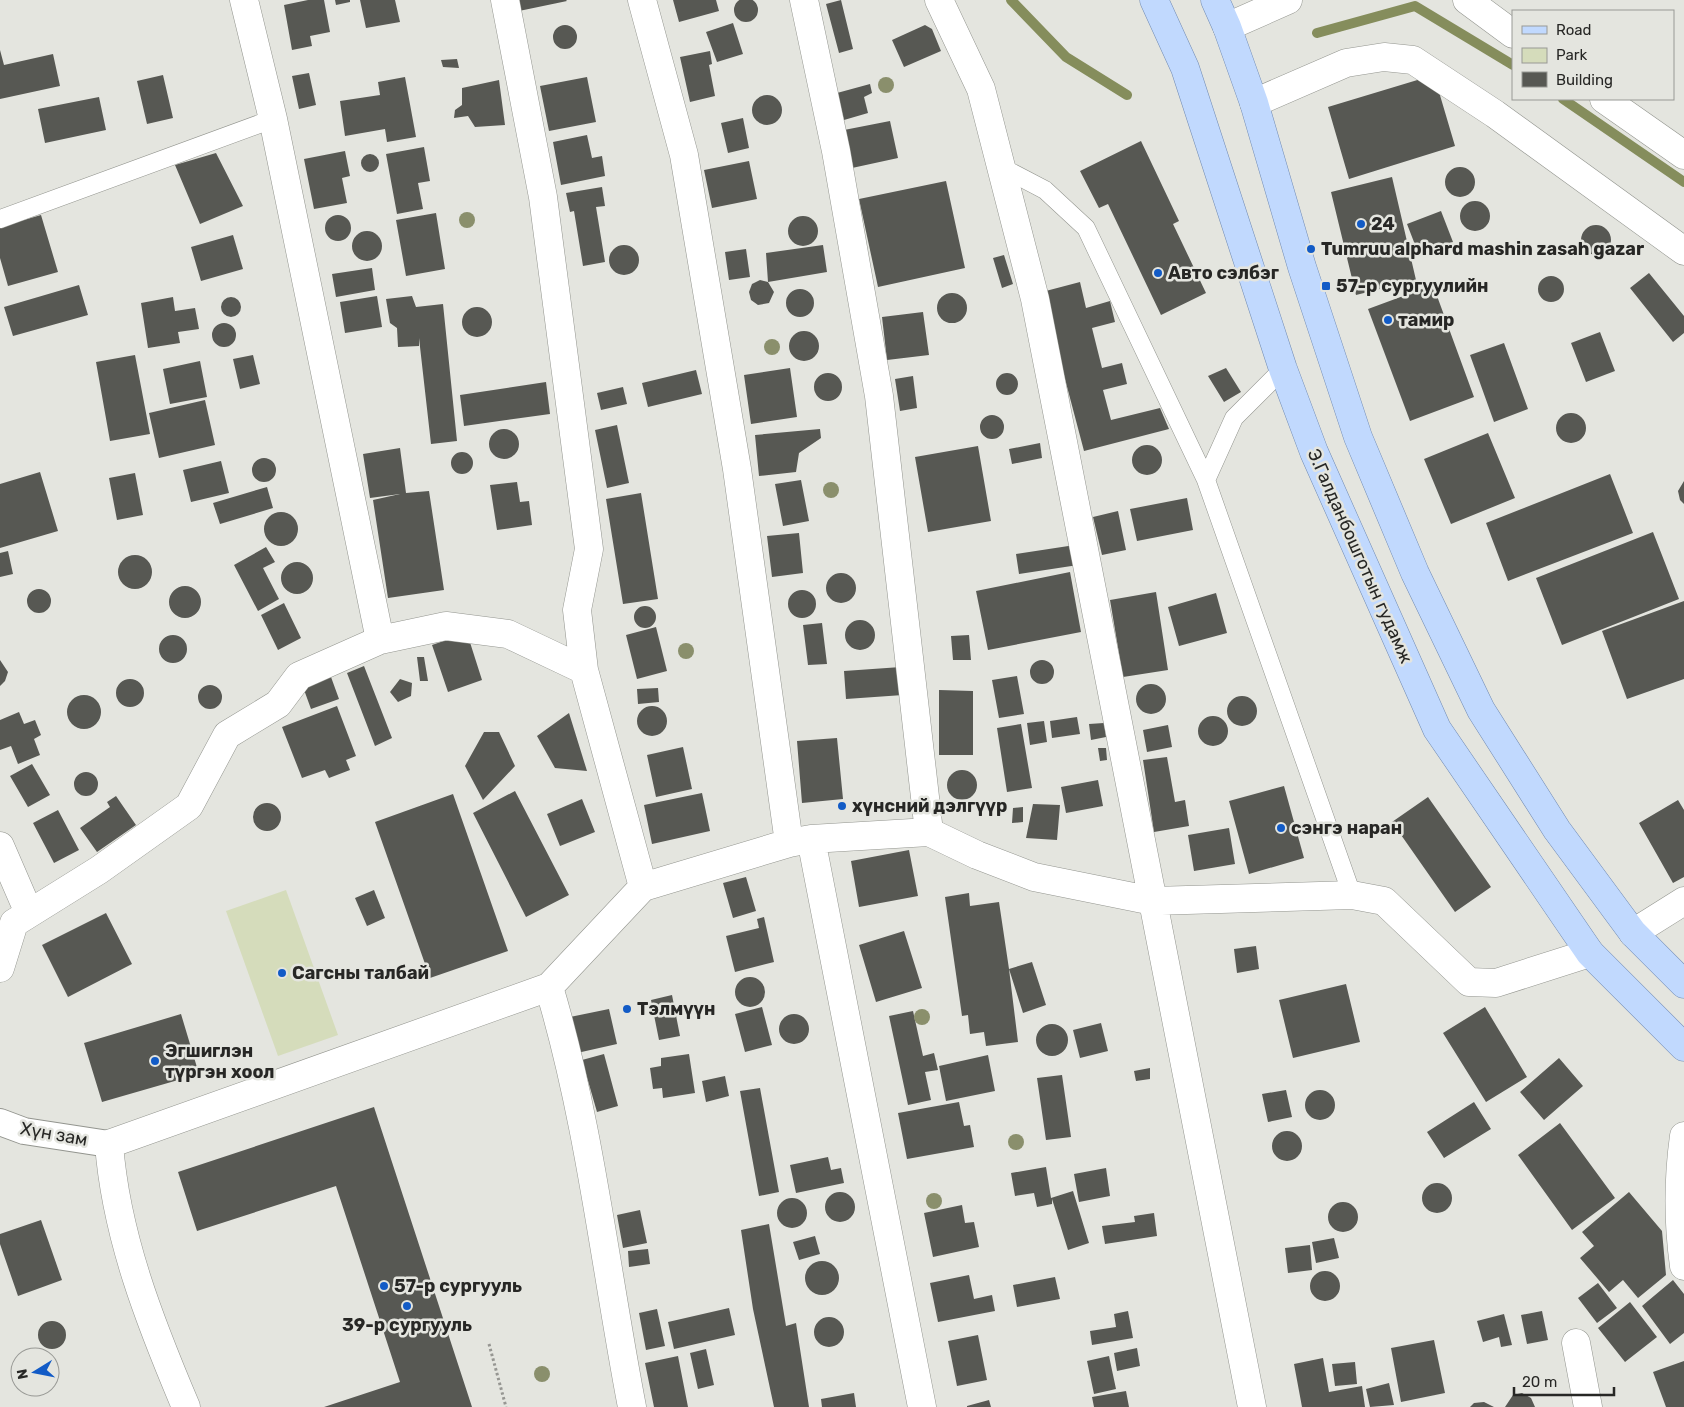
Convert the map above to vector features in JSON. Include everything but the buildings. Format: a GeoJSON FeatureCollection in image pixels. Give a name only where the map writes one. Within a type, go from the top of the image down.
{"type":"FeatureCollection","features":[{"type":"Feature","properties":{"kind":"main road","name":"Э.Галданбошготын гудамж"},"geometry":{"type":"LineString","coordinates":[[1154,0],[1185,68],[1283,369],[1314,452],[1437,729],[1590,953],[1684,1047]]}},
{"type":"Feature","properties":{"kind":"main road"},"geometry":{"type":"LineString","coordinates":[[1215,0],[1227,27],[1254,103],[1302,267],[1358,437],[1415,573],[1481,710],[1557,830],[1633,933],[1684,984]]}},
{"type":"Feature","properties":{"kind":"street"},"geometry":{"type":"LineString","coordinates":[[244,0],[273,119],[380,640]]}},
{"type":"Feature","properties":{"kind":"street"},"geometry":{"type":"LineString","coordinates":[[505,0],[543,197],[588,549],[577,610],[584,670],[643,886]]}},
{"type":"Feature","properties":{"kind":"street"},"geometry":{"type":"LineString","coordinates":[[642,0],[684,155],[800,841],[922,1407]]}},
{"type":"Feature","properties":{"kind":"street"},"geometry":{"type":"LineString","coordinates":[[804,0],[836,151],[879,396],[929,832]]}},
{"type":"Feature","properties":{"kind":"street"},"geometry":{"type":"LineString","coordinates":[[939,0],[981,89],[1035,299],[1252,1407]]}},
{"type":"Feature","properties":{"kind":"street"},"geometry":{"type":"LineString","coordinates":[[1227,27],[1288,0]]}},
{"type":"Feature","properties":{"kind":"street"},"geometry":{"type":"LineString","coordinates":[[1467,0],[1512,33]]}},
{"type":"Feature","properties":{"kind":"street"},"geometry":{"type":"LineString","coordinates":[[1254,103],[1346,63],[1384,57],[1412,60],[1495,114],[1684,251]]}},
{"type":"Feature","properties":{"kind":"street"},"geometry":{"type":"LineString","coordinates":[[1605,100],[1684,155]]}},
{"type":"Feature","properties":{"kind":"street"},"geometry":{"type":"LineString","coordinates":[[0,968],[14,923],[99,870],[190,806],[227,735],[278,704],[299,676],[380,640],[446,626],[508,634],[584,670]]}},
{"type":"Feature","properties":{"kind":"street"},"geometry":{"type":"LineString","coordinates":[[186,1407],[151,1323],[123,1234],[112,1182],[109,1144],[550,987],[643,886],[800,841],[929,832],[977,855],[1034,877],[1152,901],[1352,895],[1384,901],[1469,982],[1496,984],[1590,953]]}},
{"type":"Feature","properties":{"kind":"street"},"geometry":{"type":"LineString","coordinates":[[0,846],[30,913]]}},
{"type":"Feature","properties":{"kind":"street"},"geometry":{"type":"LineString","coordinates":[[1633,933],[1684,901]]}},
{"type":"Feature","properties":{"kind":"street"},"geometry":{"type":"LineString","coordinates":[[550,987],[576,1099],[610,1275],[632,1407]]}},
{"type":"Feature","properties":{"kind":"street","name":"Хүн зам"},"geometry":{"type":"LineString","coordinates":[[0,1122],[24,1131],[109,1144]]}},
{"type":"Feature","properties":{"kind":"street"},"geometry":{"type":"LineString","coordinates":[[1684,1136],[1681,1161],[1680,1233],[1684,1266]]}},
{"type":"Feature","properties":{"kind":"street"},"geometry":{"type":"LineString","coordinates":[[1576,1343],[1588,1407]]}},
{"type":"Feature","properties":{"kind":"lane"},"geometry":{"type":"LineString","coordinates":[[0,219],[273,119]]}},
{"type":"Feature","properties":{"kind":"lane"},"geometry":{"type":"LineString","coordinates":[[1001,167],[1045,190],[1086,228],[1206,480],[1352,895]]}},
{"type":"Feature","properties":{"kind":"lane"},"geometry":{"type":"LineString","coordinates":[[1206,480],[1234,418],[1283,369]]}},
{"type":"Feature","properties":{"kind":"path"},"geometry":{"type":"LineString","coordinates":[[489,1344],[506,1407]]}},
{"type":"Feature","properties":{"kind":"green space","name":"Сагсны талбай"},"geometry":{"type":"Polygon","coordinates":[[[286,890],[338,1035],[278,1056],[226,911],[286,890]]]}},
{"type":"Feature","properties":{"kind":"waterway"},"geometry":{"type":"LineString","coordinates":[[1011,0],[1066,57],[1127,95]]}},
{"type":"Feature","properties":{"kind":"waterway"},"geometry":{"type":"LineString","coordinates":[[1317,33],[1415,6],[1512,64]]}},
{"type":"Feature","properties":{"kind":"waterway"},"geometry":{"type":"LineString","coordinates":[[1564,100],[1684,182]]}},
{"type":"Feature","properties":{"kind":"place","name":"24"},"geometry":{"type":"Point","coordinates":[1361,224]}},
{"type":"Feature","properties":{"kind":"place","name":"Tumruu alphard mashin zasah gazar"},"geometry":{"type":"Point","coordinates":[1311,249]}},
{"type":"Feature","properties":{"kind":"place","name":"Авто сэлбэг"},"geometry":{"type":"Point","coordinates":[1158,273]}},
{"type":"Feature","properties":{"kind":"place","name":"57-р сургуулийн"},"geometry":{"type":"Point","coordinates":[1326,286]}},
{"type":"Feature","properties":{"kind":"place","name":"тамир"},"geometry":{"type":"Point","coordinates":[1388,320]}},
{"type":"Feature","properties":{"kind":"place","name":"хүнсний дэлгүүр"},"geometry":{"type":"Point","coordinates":[842,806]}},
{"type":"Feature","properties":{"kind":"place","name":"сэнгэ наран"},"geometry":{"type":"Point","coordinates":[1281,828]}},
{"type":"Feature","properties":{"kind":"place","name":"Сагсны талбай"},"geometry":{"type":"Point","coordinates":[282,973]}},
{"type":"Feature","properties":{"kind":"place","name":"Тэлмүүн"},"geometry":{"type":"Point","coordinates":[627,1009]}},
{"type":"Feature","properties":{"kind":"place","name":"Эгшиглэн түргэн хоол"},"geometry":{"type":"Point","coordinates":[155,1061]}},
{"type":"Feature","properties":{"kind":"place","name":"57-р сургууль"},"geometry":{"type":"Point","coordinates":[384,1286]}},
{"type":"Feature","properties":{"kind":"place","name":"39-р сургууль"},"geometry":{"type":"Point","coordinates":[407,1306]}}]}
